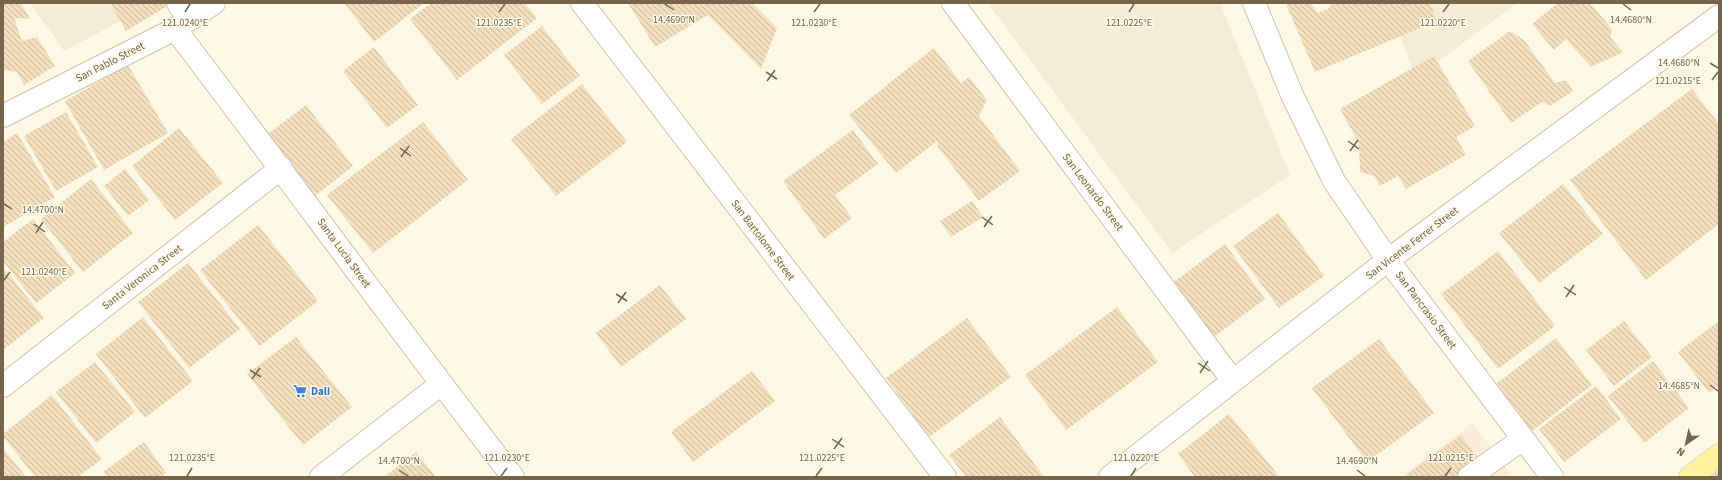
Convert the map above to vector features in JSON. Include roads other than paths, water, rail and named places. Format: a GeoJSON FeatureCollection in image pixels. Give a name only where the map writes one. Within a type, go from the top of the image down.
{"type":"FeatureCollection","features":[{"type":"Feature","properties":{"kind":"main road"},"geometry":{"type":"LineString","coordinates":[[1690,477],[1719,455]]}},
{"type":"Feature","properties":{"kind":"street","name":"San Pablo Street"},"geometry":{"type":"LineString","coordinates":[[3,116],[180,17],[214,3]]}},
{"type":"Feature","properties":{"kind":"street","name":"San Bartolome Street"},"geometry":{"type":"LineString","coordinates":[[582,3],[945,477]]}},
{"type":"Feature","properties":{"kind":"street","name":"San Leonardo Street"},"geometry":{"type":"LineString","coordinates":[[953,3],[1233,381]]}},
{"type":"Feature","properties":{"kind":"street","name":"San Pancrasio Street"},"geometry":{"type":"LineString","coordinates":[[1254,3],[1293,97],[1334,181],[1388,260],[1552,477]]}},
{"type":"Feature","properties":{"kind":"street","name":"San Vicente Ferrer Street"},"geometry":{"type":"LineString","coordinates":[[1110,477],[1388,260],[1719,16]]}},
{"type":"Feature","properties":{"kind":"street","name":"Santa Lucia Street"},"geometry":{"type":"LineString","coordinates":[[180,17],[281,168],[441,384],[513,477]]}},
{"type":"Feature","properties":{"kind":"street","name":"Santa Veronica Street"},"geometry":{"type":"LineString","coordinates":[[3,386],[281,168]]}},
{"type":"Feature","properties":{"kind":"street"},"geometry":{"type":"LineString","coordinates":[[321,477],[441,384]]}},
{"type":"Feature","properties":{"kind":"street"},"geometry":{"type":"LineString","coordinates":[[1469,477],[1523,439]]}},
{"type":"Feature","properties":{"kind":"place","name":"Dali"},"geometry":{"type":"Point","coordinates":[300,391]}}]}
